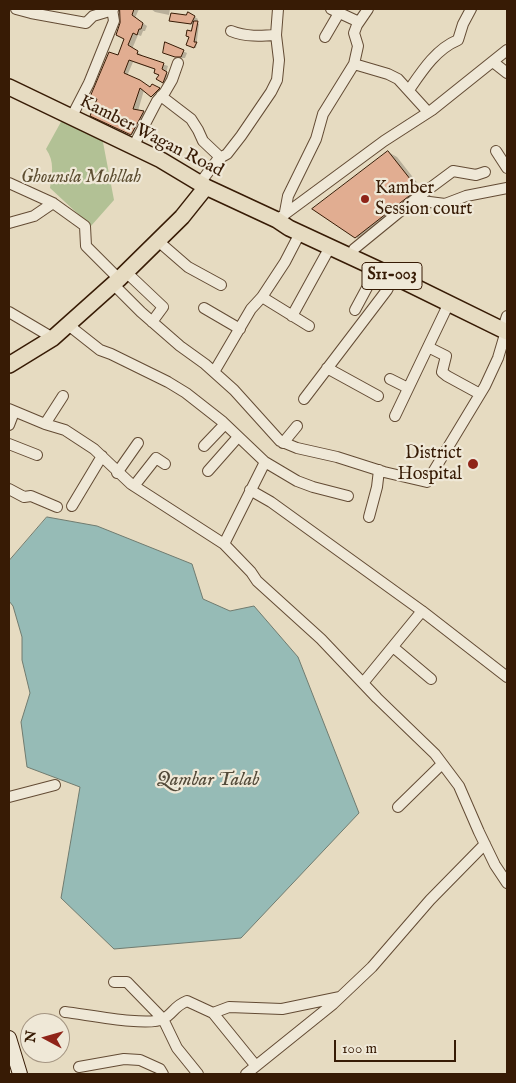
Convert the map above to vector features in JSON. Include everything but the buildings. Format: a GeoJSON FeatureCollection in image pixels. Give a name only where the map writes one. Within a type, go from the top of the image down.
{"type":"FeatureCollection","features":[{"type":"Feature","properties":{"kind":"main road","name":"Kamber Wagan Road"},"geometry":{"type":"LineString","coordinates":[[9,87],[161,160],[203,185],[281,216],[354,249],[507,325]]}},
{"type":"Feature","properties":{"kind":"main road"},"geometry":{"type":"LineString","coordinates":[[9,365],[53,338],[119,278],[182,217],[203,185]]}},
{"type":"Feature","properties":{"kind":"main road","name":"Kamber Wagan Road"},"geometry":{"type":"LineString","coordinates":[[281,216],[289,228],[448,302],[507,325]]}},
{"type":"Feature","properties":{"kind":"street"},"geometry":{"type":"LineString","coordinates":[[16,9],[86,23],[93,16],[113,10],[114,20],[89,83],[71,118]]}},
{"type":"Feature","properties":{"kind":"street"},"geometry":{"type":"LineString","coordinates":[[203,185],[218,159],[227,154],[241,136],[277,80],[279,60],[276,35],[278,9]]}},
{"type":"Feature","properties":{"kind":"street"},"geometry":{"type":"LineString","coordinates":[[281,216],[288,196],[316,140],[323,114],[354,64],[358,46],[354,33],[368,9]]}},
{"type":"Feature","properties":{"kind":"street"},"geometry":{"type":"LineString","coordinates":[[409,90],[430,62],[448,45],[458,40],[463,24],[471,9]]}},
{"type":"Feature","properties":{"kind":"street"},"geometry":{"type":"LineString","coordinates":[[325,37],[335,11],[359,22]]}},
{"type":"Feature","properties":{"kind":"street"},"geometry":{"type":"LineString","coordinates":[[231,31],[253,36],[276,35]]}},
{"type":"Feature","properties":{"kind":"street"},"geometry":{"type":"LineString","coordinates":[[281,216],[384,141],[428,112],[507,50]]}},
{"type":"Feature","properties":{"kind":"street"},"geometry":{"type":"LineString","coordinates":[[493,62],[507,73]]}},
{"type":"Feature","properties":{"kind":"street"},"geometry":{"type":"LineString","coordinates":[[133,147],[156,101],[172,80],[178,63]]}},
{"type":"Feature","properties":{"kind":"street"},"geometry":{"type":"LineString","coordinates":[[354,64],[388,74],[398,79],[428,112]]}},
{"type":"Feature","properties":{"kind":"street"},"geometry":{"type":"LineString","coordinates":[[161,96],[191,119],[203,142],[221,158]]}},
{"type":"Feature","properties":{"kind":"street"},"geometry":{"type":"LineString","coordinates":[[501,159],[507,148]]}},
{"type":"Feature","properties":{"kind":"street"},"geometry":{"type":"LineString","coordinates":[[354,249],[453,171],[476,175],[485,172]]}},
{"type":"Feature","properties":{"kind":"street"},"geometry":{"type":"LineString","coordinates":[[9,183],[54,203],[85,226],[86,246],[119,278],[152,322],[234,390],[280,441],[297,448],[338,457],[427,482],[480,394],[498,358],[507,325]]}},
{"type":"Feature","properties":{"kind":"street"},"geometry":{"type":"LineString","coordinates":[[414,200],[445,204],[466,196],[507,188]]}},
{"type":"Feature","properties":{"kind":"street"},"geometry":{"type":"LineString","coordinates":[[9,223],[34,216],[54,203]]}},
{"type":"Feature","properties":{"kind":"street"},"geometry":{"type":"LineString","coordinates":[[214,372],[251,309],[262,297],[285,262],[300,233]]}},
{"type":"Feature","properties":{"kind":"street"},"geometry":{"type":"LineString","coordinates":[[158,241],[188,267],[221,285]]}},
{"type":"Feature","properties":{"kind":"street"},"geometry":{"type":"LineString","coordinates":[[292,316],[330,247]]}},
{"type":"Feature","properties":{"kind":"street"},"geometry":{"type":"LineString","coordinates":[[355,310],[377,268]]}},
{"type":"Feature","properties":{"kind":"street"},"geometry":{"type":"LineString","coordinates":[[304,400],[387,290],[394,276]]}},
{"type":"Feature","properties":{"kind":"street"},"geometry":{"type":"LineString","coordinates":[[119,278],[163,307],[152,322]]}},
{"type":"Feature","properties":{"kind":"street"},"geometry":{"type":"LineString","coordinates":[[262,297],[309,326]]}},
{"type":"Feature","properties":{"kind":"street"},"geometry":{"type":"LineString","coordinates":[[395,416],[448,302]]}},
{"type":"Feature","properties":{"kind":"street"},"geometry":{"type":"LineString","coordinates":[[204,308],[240,329]]}},
{"type":"Feature","properties":{"kind":"street"},"geometry":{"type":"LineString","coordinates":[[9,312],[53,338]]}},
{"type":"Feature","properties":{"kind":"street"},"geometry":{"type":"LineString","coordinates":[[67,324],[100,350],[168,382],[186,393],[225,424],[265,462],[297,481],[312,487],[348,496]]}},
{"type":"Feature","properties":{"kind":"street"},"geometry":{"type":"LineString","coordinates":[[428,346],[446,356],[442,372],[446,376],[480,394]]}},
{"type":"Feature","properties":{"kind":"street"},"geometry":{"type":"LineString","coordinates":[[327,368],[378,396]]}},
{"type":"Feature","properties":{"kind":"street"},"geometry":{"type":"LineString","coordinates":[[390,379],[408,388]]}},
{"type":"Feature","properties":{"kind":"street"},"geometry":{"type":"LineString","coordinates":[[45,424],[63,396]]}},
{"type":"Feature","properties":{"kind":"street"},"geometry":{"type":"LineString","coordinates":[[9,425],[12,410],[65,430],[102,456],[117,473],[134,486],[224,544],[251,572],[257,581],[309,628],[435,754],[459,786],[484,844],[507,882]]}},
{"type":"Feature","properties":{"kind":"street"},"geometry":{"type":"LineString","coordinates":[[204,446],[225,424]]}},
{"type":"Feature","properties":{"kind":"street"},"geometry":{"type":"LineString","coordinates":[[284,443],[296,426]]}},
{"type":"Feature","properties":{"kind":"street"},"geometry":{"type":"LineString","coordinates":[[208,471],[238,437]]}},
{"type":"Feature","properties":{"kind":"street"},"geometry":{"type":"LineString","coordinates":[[117,473],[138,443]]}},
{"type":"Feature","properties":{"kind":"street"},"geometry":{"type":"LineString","coordinates":[[9,444],[36,455]]}},
{"type":"Feature","properties":{"kind":"street"},"geometry":{"type":"LineString","coordinates":[[72,506],[102,456]]}},
{"type":"Feature","properties":{"kind":"street"},"geometry":{"type":"LineString","coordinates":[[134,486],[156,458],[165,464]]}},
{"type":"Feature","properties":{"kind":"street"},"geometry":{"type":"LineString","coordinates":[[224,544],[265,462]]}},
{"type":"Feature","properties":{"kind":"street"},"geometry":{"type":"LineString","coordinates":[[369,517],[377,487],[379,470]]}},
{"type":"Feature","properties":{"kind":"street"},"geometry":{"type":"LineString","coordinates":[[9,489],[24,497],[31,496],[57,507]]}},
{"type":"Feature","properties":{"kind":"street"},"geometry":{"type":"LineString","coordinates":[[250,490],[271,502],[505,671]]}},
{"type":"Feature","properties":{"kind":"street"},"geometry":{"type":"LineString","coordinates":[[363,684],[422,611]]}},
{"type":"Feature","properties":{"kind":"street"},"geometry":{"type":"LineString","coordinates":[[393,647],[431,679]]}},
{"type":"Feature","properties":{"kind":"street"},"geometry":{"type":"LineString","coordinates":[[398,807],[442,764]]}},
{"type":"Feature","properties":{"kind":"street"},"geometry":{"type":"LineString","coordinates":[[9,797],[55,785]]}},
{"type":"Feature","properties":{"kind":"street"},"geometry":{"type":"LineString","coordinates":[[246,1074],[340,997],[372,967],[430,900],[484,844]]}},
{"type":"Feature","properties":{"kind":"street"},"geometry":{"type":"LineString","coordinates":[[114,982],[127,982],[163,1019],[178,1048],[198,1074]]}},
{"type":"Feature","properties":{"kind":"street"},"geometry":{"type":"LineString","coordinates":[[213,1013],[229,1008],[282,1009],[340,997]]}},
{"type":"Feature","properties":{"kind":"street"},"geometry":{"type":"LineString","coordinates":[[65,1012],[152,1022],[163,1019],[178,1004],[187,1001],[213,1013],[256,1066]]}},
{"type":"Feature","properties":{"kind":"street"},"geometry":{"type":"LineString","coordinates":[[9,1038],[20,1074]]}},
{"type":"Feature","properties":{"kind":"street"},"geometry":{"type":"LineString","coordinates":[[79,1067],[124,1059],[140,1060],[160,1069],[163,1074]]}},
{"type":"Feature","properties":{"kind":"green space","name":"Ghounsla Mohllah"},"geometry":{"type":"Polygon","coordinates":[[[62,120],[102,137],[114,200],[91,226],[50,188],[52,163],[46,149],[62,120]]]}},
{"type":"Feature","properties":{"kind":"water","name":"Qambar Talab"},"geometry":{"type":"Polygon","coordinates":[[[47,517],[97,526],[192,564],[203,599],[230,611],[254,606],[298,657],[359,813],[241,938],[114,949],[61,898],[80,787],[27,767],[21,722],[30,693],[22,660],[22,637],[13,606],[9,601],[9,561],[47,517]]]}},
{"type":"Feature","properties":{"kind":"place","name":"Kamber Session court"},"geometry":{"type":"Point","coordinates":[365,199]}},
{"type":"Feature","properties":{"kind":"place","name":"District Hospital"},"geometry":{"type":"Point","coordinates":[473,464]}}]}
